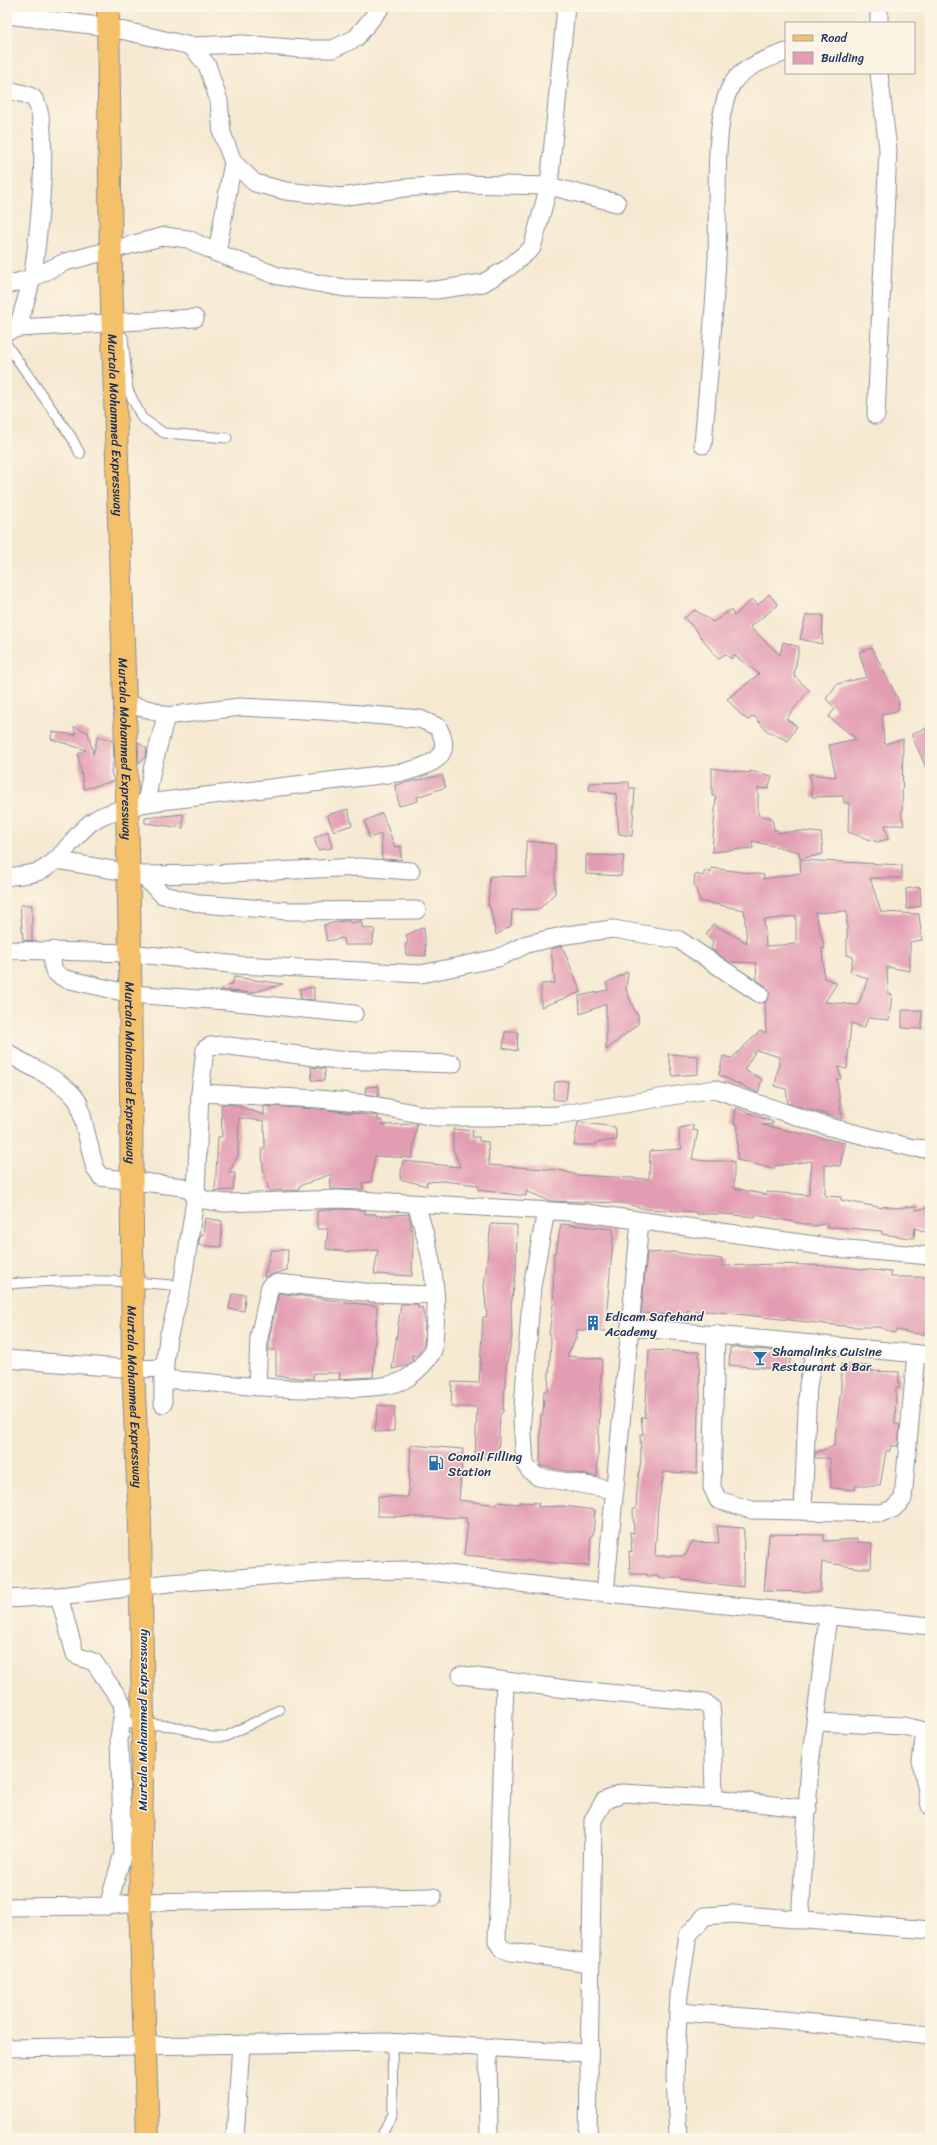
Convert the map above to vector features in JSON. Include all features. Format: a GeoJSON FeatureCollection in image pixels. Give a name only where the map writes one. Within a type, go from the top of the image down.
{"type":"FeatureCollection","features":[{"type":"Feature","properties":{"kind":"main road","name":"Murtala Mohammed Expressway"},"geometry":{"type":"LineString","coordinates":[[108,17],[111,249],[117,322],[125,704],[136,806],[135,873],[130,953],[132,1281],[133,1368],[140,1525],[143,1724],[140,1902],[148,2138]]}},
{"type":"Feature","properties":{"kind":"street"},"geometry":{"type":"LineString","coordinates":[[7,15],[108,17],[191,46],[243,44],[304,49],[332,49],[356,38],[381,7]]}},
{"type":"Feature","properties":{"kind":"street"},"geometry":{"type":"LineString","coordinates":[[7,284],[32,278],[65,262],[165,236],[188,239],[217,253],[278,276],[345,288],[436,290],[483,283],[508,268],[532,248],[549,186],[566,7]]}},
{"type":"Feature","properties":{"kind":"street"},"geometry":{"type":"LineString","coordinates":[[879,7],[879,22]]}},
{"type":"Feature","properties":{"kind":"street"},"geometry":{"type":"LineString","coordinates":[[191,46],[207,65],[219,101],[222,133],[233,162],[255,183],[286,191],[341,197],[404,188],[460,184],[549,186],[617,203]]}},
{"type":"Feature","properties":{"kind":"street"},"geometry":{"type":"LineString","coordinates":[[703,446],[717,258],[719,148],[722,110],[733,83],[757,62],[785,52]]}},
{"type":"Feature","properties":{"kind":"street"},"geometry":{"type":"LineString","coordinates":[[876,415],[888,150],[879,74]]}},
{"type":"Feature","properties":{"kind":"street"},"geometry":{"type":"LineString","coordinates":[[7,90],[25,94],[34,99],[39,110],[42,131],[43,178],[32,278],[12,330],[195,318]]}},
{"type":"Feature","properties":{"kind":"street"},"geometry":{"type":"LineString","coordinates":[[217,253],[233,162]]}},
{"type":"Feature","properties":{"kind":"street"},"geometry":{"type":"LineString","coordinates":[[7,877],[40,871],[56,860],[76,835],[96,818],[136,806],[405,772],[428,766],[441,755],[445,745],[438,727],[420,719],[323,711],[240,708],[166,716],[152,710],[125,704]]}},
{"type":"Feature","properties":{"kind":"street"},"geometry":{"type":"LineString","coordinates":[[136,806],[152,770],[166,716]]}},
{"type":"Feature","properties":{"kind":"street"},"geometry":{"type":"LineString","coordinates":[[56,860],[135,873],[210,874],[359,867],[411,871]]}},
{"type":"Feature","properties":{"kind":"street"},"geometry":{"type":"LineString","coordinates":[[135,873],[163,895],[202,904],[289,912],[417,910]]}},
{"type":"Feature","properties":{"kind":"street"},"geometry":{"type":"LineString","coordinates":[[7,950],[130,953],[238,965],[421,974],[498,958],[527,944],[566,935],[613,929],[679,940],[760,994]]}},
{"type":"Feature","properties":{"kind":"street"},"geometry":{"type":"LineString","coordinates":[[54,950],[53,970],[56,975],[66,980],[130,994],[226,1001],[354,1014]]}},
{"type":"Feature","properties":{"kind":"street"},"geometry":{"type":"LineString","coordinates":[[163,1404],[164,1373],[168,1338],[182,1286],[196,1194],[200,1093],[205,1049],[210,1046],[222,1044],[337,1060],[453,1064]]}},
{"type":"Feature","properties":{"kind":"street"},"geometry":{"type":"LineString","coordinates":[[7,1052],[64,1086],[73,1094],[79,1103],[95,1169],[101,1177],[183,1187],[205,1200],[225,1203],[339,1200],[587,1213],[836,1248],[930,1256]]}},
{"type":"Feature","properties":{"kind":"street"},"geometry":{"type":"LineString","coordinates":[[200,1093],[326,1100],[368,1104],[434,1117],[492,1117],[558,1115],[714,1089],[826,1126],[912,1148],[930,1149]]}},
{"type":"Feature","properties":{"kind":"street"},"geometry":{"type":"LineString","coordinates":[[7,1358],[133,1368],[257,1387],[334,1390],[384,1386],[403,1380],[416,1372],[433,1350],[436,1311],[427,1237],[416,1204]]}},
{"type":"Feature","properties":{"kind":"street"},"geometry":{"type":"LineString","coordinates":[[546,1211],[532,1286],[522,1420],[525,1464],[530,1472],[538,1478],[615,1490]]}},
{"type":"Feature","properties":{"kind":"street"},"geometry":{"type":"LineString","coordinates":[[605,1593],[640,1221]]}},
{"type":"Feature","properties":{"kind":"street"},"geometry":{"type":"LineString","coordinates":[[257,1387],[259,1338],[270,1286],[277,1283],[374,1293],[435,1295]]}},
{"type":"Feature","properties":{"kind":"street"},"geometry":{"type":"LineString","coordinates":[[630,1327],[716,1334],[923,1355],[903,1499],[893,1509],[881,1513],[752,1510],[718,1500],[712,1487],[716,1334]]}},
{"type":"Feature","properties":{"kind":"street"},"geometry":{"type":"LineString","coordinates":[[803,1511],[808,1385],[816,1344]]}},
{"type":"Feature","properties":{"kind":"street"},"geometry":{"type":"LineString","coordinates":[[7,1599],[59,1596],[141,1585],[333,1571],[417,1570],[605,1593],[930,1626]]}},
{"type":"Feature","properties":{"kind":"street"},"geometry":{"type":"LineString","coordinates":[[59,1596],[75,1654],[78,1657],[94,1662],[122,1703],[122,1722],[119,1739],[123,1854],[108,1906]]}},
{"type":"Feature","properties":{"kind":"street"},"geometry":{"type":"LineString","coordinates":[[800,1920],[816,1722],[828,1616]]}},
{"type":"Feature","properties":{"kind":"street"},"geometry":{"type":"LineString","coordinates":[[461,1675],[566,1689],[704,1702],[711,1708],[712,1716],[714,1798]]}},
{"type":"Feature","properties":{"kind":"street"},"geometry":{"type":"LineString","coordinates":[[506,1681],[497,1941],[502,1949],[512,1952],[590,1963]]}},
{"type":"Feature","properties":{"kind":"street"},"geometry":{"type":"LineString","coordinates":[[816,1722],[904,1726],[927,1732],[921,1761],[930,1806]]}},
{"type":"Feature","properties":{"kind":"street"},"geometry":{"type":"LineString","coordinates":[[588,2138],[588,2053],[593,1820],[604,1801],[622,1793],[714,1798],[808,1809]]}},
{"type":"Feature","properties":{"kind":"street"},"geometry":{"type":"LineString","coordinates":[[7,1907],[108,1906],[140,1902],[433,1897]]}},
{"type":"Feature","properties":{"kind":"street"},"geometry":{"type":"LineString","coordinates":[[678,2138],[675,2075],[678,2012],[688,1935],[705,1916],[733,1914],[930,1930]]}},
{"type":"Feature","properties":{"kind":"street"},"geometry":{"type":"LineString","coordinates":[[678,2012],[784,2020],[930,2035]]}},
{"type":"Feature","properties":{"kind":"street"},"geometry":{"type":"LineString","coordinates":[[7,2048],[144,2045],[392,2043],[588,2053]]}},
{"type":"Feature","properties":{"kind":"street"},"geometry":{"type":"LineString","coordinates":[[235,2138],[241,2044]]}},
{"type":"Feature","properties":{"kind":"street"},"geometry":{"type":"LineString","coordinates":[[488,2047],[489,2138]]}},
{"type":"Feature","properties":{"kind":"lane"},"geometry":{"type":"LineString","coordinates":[[117,322],[128,390],[142,418],[164,433],[227,438]]}},
{"type":"Feature","properties":{"kind":"lane"},"geometry":{"type":"LineString","coordinates":[[7,345],[72,438],[80,454]]}},
{"type":"Feature","properties":{"kind":"lane"},"geometry":{"type":"LineString","coordinates":[[7,1284],[49,1281],[132,1281],[182,1286]]}},
{"type":"Feature","properties":{"kind":"lane"},"geometry":{"type":"LineString","coordinates":[[122,1722],[172,1726],[211,1737],[225,1737],[280,1710]]}},
{"type":"Feature","properties":{"kind":"lane"},"geometry":{"type":"LineString","coordinates":[[380,2138],[393,2113],[392,2043]]}},
{"type":"Feature","properties":{"kind":"building"},"geometry":{"type":"Polygon","coordinates":[[[769,594],[778,605],[750,627],[780,655],[783,642],[799,647],[794,676],[809,690],[786,719],[797,726],[788,741],[766,730],[754,716],[748,720],[741,715],[727,699],[759,674],[734,655],[731,659],[725,654],[718,659],[695,629],[684,618],[695,610],[713,622],[731,610],[734,616],[752,599],[758,605],[769,594]]]}},
{"type":"Feature","properties":{"kind":"building"},"geometry":{"type":"Polygon","coordinates":[[[806,615],[823,615],[822,644],[800,639],[806,615]]]}},
{"type":"Feature","properties":{"kind":"building"},"geometry":{"type":"Polygon","coordinates":[[[872,648],[899,701],[898,709],[896,711],[882,714],[884,744],[903,739],[902,817],[904,825],[885,825],[888,839],[877,842],[848,832],[849,803],[844,803],[843,796],[812,797],[812,784],[809,774],[836,777],[829,745],[856,739],[829,717],[835,708],[826,699],[837,684],[867,677],[859,652],[872,648]]]}},
{"type":"Feature","properties":{"kind":"building"},"geometry":{"type":"Polygon","coordinates":[[[74,727],[88,732],[93,754],[98,736],[113,741],[114,759],[111,772],[114,781],[84,789],[78,754],[86,750],[51,739],[52,732],[76,735],[74,727]]]}},
{"type":"Feature","properties":{"kind":"building"},"geometry":{"type":"Polygon","coordinates":[[[925,728],[930,742],[930,776],[912,736],[912,734],[925,728]]]}},
{"type":"Feature","properties":{"kind":"building"},"geometry":{"type":"Polygon","coordinates":[[[138,742],[147,749],[145,757],[139,763],[138,742]]]}},
{"type":"Feature","properties":{"kind":"building"},"geometry":{"type":"Polygon","coordinates":[[[712,768],[750,773],[750,771],[772,776],[768,789],[758,788],[758,815],[772,818],[774,830],[778,830],[778,833],[801,831],[821,833],[823,854],[800,859],[799,852],[752,841],[753,848],[712,852],[716,796],[712,796],[712,768]]]}},
{"type":"Feature","properties":{"kind":"building"},"geometry":{"type":"Polygon","coordinates":[[[442,775],[446,787],[417,797],[418,801],[399,806],[395,785],[442,775]]]}},
{"type":"Feature","properties":{"kind":"building"},"geometry":{"type":"Polygon","coordinates":[[[629,782],[629,788],[635,788],[632,836],[619,834],[616,794],[589,790],[590,783],[629,782]]]}},
{"type":"Feature","properties":{"kind":"building"},"geometry":{"type":"Polygon","coordinates":[[[348,809],[352,825],[334,831],[327,815],[348,809]]]}},
{"type":"Feature","properties":{"kind":"building"},"geometry":{"type":"Polygon","coordinates":[[[382,813],[395,847],[401,846],[401,860],[382,859],[381,834],[369,838],[365,821],[382,813]]]}},
{"type":"Feature","properties":{"kind":"building"},"geometry":{"type":"Polygon","coordinates":[[[183,814],[183,828],[145,823],[145,818],[183,814]]]}},
{"type":"Feature","properties":{"kind":"building"},"geometry":{"type":"Polygon","coordinates":[[[328,831],[332,848],[318,850],[314,838],[328,831]]]}},
{"type":"Feature","properties":{"kind":"building"},"geometry":{"type":"Polygon","coordinates":[[[526,841],[555,844],[555,893],[539,909],[512,910],[511,926],[496,935],[490,907],[488,906],[490,876],[527,877],[526,841]]]}},
{"type":"Feature","properties":{"kind":"building"},"geometry":{"type":"Polygon","coordinates":[[[586,855],[624,856],[621,876],[586,874],[586,855]]]}},
{"type":"Feature","properties":{"kind":"building"},"geometry":{"type":"Polygon","coordinates":[[[800,860],[902,865],[902,878],[870,878],[881,912],[919,914],[922,940],[910,942],[910,971],[887,967],[888,993],[892,994],[889,1020],[868,1018],[864,1028],[851,1023],[847,1069],[838,1067],[841,1079],[837,1079],[842,1119],[788,1103],[786,1089],[775,1086],[780,1057],[756,1050],[744,1070],[762,1079],[758,1093],[719,1075],[723,1056],[732,1058],[760,1031],[766,1033],[765,1003],[770,994],[766,986],[757,980],[756,963],[730,962],[711,949],[713,941],[706,934],[713,924],[747,943],[744,910],[700,901],[694,884],[695,874],[703,876],[705,870],[711,873],[711,868],[764,875],[763,879],[801,873],[800,860]],[[847,911],[815,913],[825,949],[822,948],[824,978],[837,983],[825,1002],[858,1005],[868,979],[850,972],[853,957],[847,955],[847,911]],[[796,916],[764,920],[766,946],[796,944],[796,916]]]}},
{"type":"Feature","properties":{"kind":"building"},"geometry":{"type":"Polygon","coordinates":[[[920,887],[921,906],[907,909],[906,889],[920,887]]]}},
{"type":"Feature","properties":{"kind":"building"},"geometry":{"type":"Polygon","coordinates":[[[20,905],[32,905],[32,941],[23,940],[20,905]]]}},
{"type":"Feature","properties":{"kind":"building"},"geometry":{"type":"Polygon","coordinates":[[[341,921],[350,921],[350,923],[361,921],[363,928],[375,929],[372,945],[344,945],[343,938],[327,941],[324,925],[341,921]]]}},
{"type":"Feature","properties":{"kind":"building"},"geometry":{"type":"Polygon","coordinates":[[[424,927],[426,956],[406,955],[405,944],[408,943],[406,935],[424,927]]]}},
{"type":"Feature","properties":{"kind":"building"},"geometry":{"type":"Polygon","coordinates":[[[562,946],[581,992],[541,1007],[541,984],[555,983],[551,949],[562,946]]]}},
{"type":"Feature","properties":{"kind":"building"},"geometry":{"type":"Polygon","coordinates":[[[628,972],[626,989],[636,1014],[638,1014],[638,1024],[606,1050],[606,1004],[580,1014],[579,996],[608,990],[606,983],[628,972]]]}},
{"type":"Feature","properties":{"kind":"building"},"geometry":{"type":"Polygon","coordinates":[[[234,977],[283,984],[251,993],[220,990],[233,983],[234,977]]]}},
{"type":"Feature","properties":{"kind":"building"},"geometry":{"type":"Polygon","coordinates":[[[314,987],[314,1000],[301,999],[300,989],[314,987]]]}},
{"type":"Feature","properties":{"kind":"building"},"geometry":{"type":"Polygon","coordinates":[[[902,1010],[922,1010],[922,1029],[902,1028],[902,1010]]]}},
{"type":"Feature","properties":{"kind":"building"},"geometry":{"type":"Polygon","coordinates":[[[505,1032],[518,1032],[517,1051],[503,1048],[505,1032]]]}},
{"type":"Feature","properties":{"kind":"building"},"geometry":{"type":"Polygon","coordinates":[[[668,1054],[698,1056],[698,1074],[673,1076],[668,1054]]]}},
{"type":"Feature","properties":{"kind":"building"},"geometry":{"type":"Polygon","coordinates":[[[311,1067],[325,1069],[324,1081],[312,1080],[311,1067]]]}},
{"type":"Feature","properties":{"kind":"building"},"geometry":{"type":"Polygon","coordinates":[[[568,1081],[566,1101],[553,1099],[555,1082],[568,1081]]]}},
{"type":"Feature","properties":{"kind":"building"},"geometry":{"type":"Polygon","coordinates":[[[379,1086],[379,1096],[365,1094],[366,1087],[379,1086]]]}},
{"type":"Feature","properties":{"kind":"building"},"geometry":{"type":"Polygon","coordinates":[[[221,1104],[235,1105],[264,1115],[264,1106],[318,1109],[378,1116],[378,1120],[383,1121],[383,1125],[417,1124],[412,1158],[375,1156],[371,1182],[362,1183],[363,1190],[330,1189],[331,1174],[299,1186],[299,1190],[269,1191],[263,1168],[262,1148],[265,1148],[264,1121],[239,1118],[238,1155],[229,1173],[235,1173],[233,1190],[215,1191],[218,1137],[222,1137],[221,1104]]]}},
{"type":"Feature","properties":{"kind":"building"},"geometry":{"type":"Polygon","coordinates":[[[736,1108],[773,1122],[773,1124],[762,1125],[845,1143],[840,1166],[825,1165],[825,1196],[841,1197],[841,1200],[883,1208],[883,1206],[896,1208],[916,1206],[916,1210],[930,1207],[930,1234],[915,1228],[914,1238],[902,1237],[882,1234],[882,1231],[837,1227],[827,1228],[827,1223],[815,1226],[756,1215],[756,1217],[723,1214],[696,1214],[696,1212],[646,1209],[623,1203],[550,1201],[526,1191],[526,1196],[478,1190],[478,1185],[443,1181],[426,1182],[427,1186],[400,1179],[403,1161],[460,1167],[453,1149],[453,1129],[473,1131],[472,1137],[479,1137],[479,1141],[488,1142],[489,1165],[560,1170],[577,1175],[649,1179],[650,1151],[682,1149],[679,1139],[680,1128],[693,1125],[693,1130],[698,1131],[692,1159],[704,1161],[734,1161],[734,1188],[767,1195],[767,1192],[809,1195],[812,1161],[774,1166],[774,1169],[737,1160],[738,1124],[734,1124],[736,1108]]]}},
{"type":"Feature","properties":{"kind":"building"},"geometry":{"type":"Polygon","coordinates":[[[578,1122],[615,1127],[617,1140],[597,1142],[596,1145],[574,1145],[578,1122]]]}},
{"type":"Feature","properties":{"kind":"building"},"geometry":{"type":"Polygon","coordinates":[[[339,1209],[365,1210],[365,1214],[376,1214],[376,1216],[409,1214],[413,1237],[412,1276],[374,1274],[378,1250],[351,1252],[326,1249],[328,1229],[317,1229],[317,1211],[339,1209]]]}},
{"type":"Feature","properties":{"kind":"building"},"geometry":{"type":"Polygon","coordinates":[[[205,1218],[222,1221],[221,1247],[198,1245],[200,1237],[203,1234],[205,1218]]]}},
{"type":"Feature","properties":{"kind":"building"},"geometry":{"type":"Polygon","coordinates":[[[491,1224],[517,1225],[516,1274],[511,1306],[512,1338],[506,1367],[503,1412],[500,1415],[498,1458],[475,1457],[477,1407],[451,1407],[452,1382],[479,1383],[483,1317],[487,1317],[484,1287],[491,1224]]]}},
{"type":"Feature","properties":{"kind":"building"},"geometry":{"type":"Polygon","coordinates":[[[561,1224],[613,1229],[605,1331],[577,1330],[577,1336],[567,1356],[602,1359],[597,1477],[540,1466],[541,1414],[543,1414],[544,1391],[548,1391],[551,1341],[549,1334],[553,1305],[554,1252],[556,1252],[561,1224]]]}},
{"type":"Feature","properties":{"kind":"building"},"geometry":{"type":"Polygon","coordinates":[[[271,1250],[288,1250],[287,1270],[264,1277],[271,1250]]]}},
{"type":"Feature","properties":{"kind":"building"},"geometry":{"type":"Polygon","coordinates":[[[673,1252],[722,1259],[722,1266],[778,1264],[834,1266],[891,1272],[891,1277],[930,1277],[930,1333],[924,1331],[924,1335],[895,1330],[895,1333],[878,1327],[852,1327],[719,1312],[687,1310],[687,1315],[641,1313],[647,1253],[673,1252]]]}},
{"type":"Feature","properties":{"kind":"building"},"geometry":{"type":"Polygon","coordinates":[[[279,1293],[377,1306],[373,1377],[339,1379],[340,1373],[314,1373],[313,1379],[276,1376],[276,1350],[269,1350],[269,1338],[279,1293]]]}},
{"type":"Feature","properties":{"kind":"building"},"geometry":{"type":"Polygon","coordinates":[[[232,1294],[245,1294],[244,1311],[229,1309],[232,1294]]]}},
{"type":"Feature","properties":{"kind":"building"},"geometry":{"type":"Polygon","coordinates":[[[401,1304],[418,1304],[418,1308],[422,1307],[425,1322],[424,1344],[417,1356],[412,1355],[413,1361],[406,1366],[392,1369],[401,1304]]]}},
{"type":"Feature","properties":{"kind":"building","name":"Shamalinks Cuisine Restaurant & Bar"},"geometry":{"type":"Polygon","coordinates":[[[730,1347],[791,1352],[789,1370],[729,1365],[730,1347]]]}},
{"type":"Feature","properties":{"kind":"building"},"geometry":{"type":"Polygon","coordinates":[[[649,1350],[699,1352],[700,1399],[698,1408],[697,1473],[664,1472],[658,1506],[655,1554],[657,1556],[685,1556],[692,1542],[719,1543],[717,1526],[744,1528],[743,1587],[682,1580],[682,1578],[658,1578],[658,1576],[647,1576],[647,1574],[630,1574],[629,1551],[632,1552],[630,1532],[634,1533],[633,1509],[636,1509],[641,1459],[640,1434],[643,1434],[641,1417],[645,1417],[649,1350]]]}},
{"type":"Feature","properties":{"kind":"building"},"geometry":{"type":"Polygon","coordinates":[[[841,1364],[871,1366],[871,1371],[899,1372],[899,1387],[896,1387],[895,1424],[900,1425],[898,1446],[890,1446],[890,1451],[886,1451],[880,1486],[856,1486],[855,1490],[831,1488],[830,1458],[815,1458],[815,1453],[834,1446],[841,1389],[841,1364]]]}},
{"type":"Feature","properties":{"kind":"building"},"geometry":{"type":"Polygon","coordinates":[[[378,1405],[395,1407],[394,1431],[375,1432],[378,1405]]]}},
{"type":"Feature","properties":{"kind":"building"},"geometry":{"type":"Polygon","coordinates":[[[411,1445],[463,1449],[459,1500],[497,1505],[497,1502],[519,1504],[519,1502],[539,1503],[538,1507],[563,1506],[595,1510],[593,1535],[591,1535],[589,1566],[464,1555],[468,1523],[466,1523],[466,1518],[377,1516],[378,1496],[408,1497],[411,1445]]]}},
{"type":"Feature","properties":{"kind":"building"},"geometry":{"type":"Polygon","coordinates":[[[769,1534],[824,1535],[824,1541],[857,1539],[857,1542],[872,1543],[871,1568],[859,1568],[822,1562],[820,1592],[764,1591],[769,1534]]]}},
{"type":"Feature","properties":{"kind":"place","name":"Edicam Safehand Academy"},"geometry":{"type":"Point","coordinates":[593,1323]}},
{"type":"Feature","properties":{"kind":"place","name":"Shamalinks Cuisine Restaurant & Bar"},"geometry":{"type":"Point","coordinates":[760,1358]}},
{"type":"Feature","properties":{"kind":"place","name":"Conoil Filling Station"},"geometry":{"type":"Point","coordinates":[436,1463]}}]}
